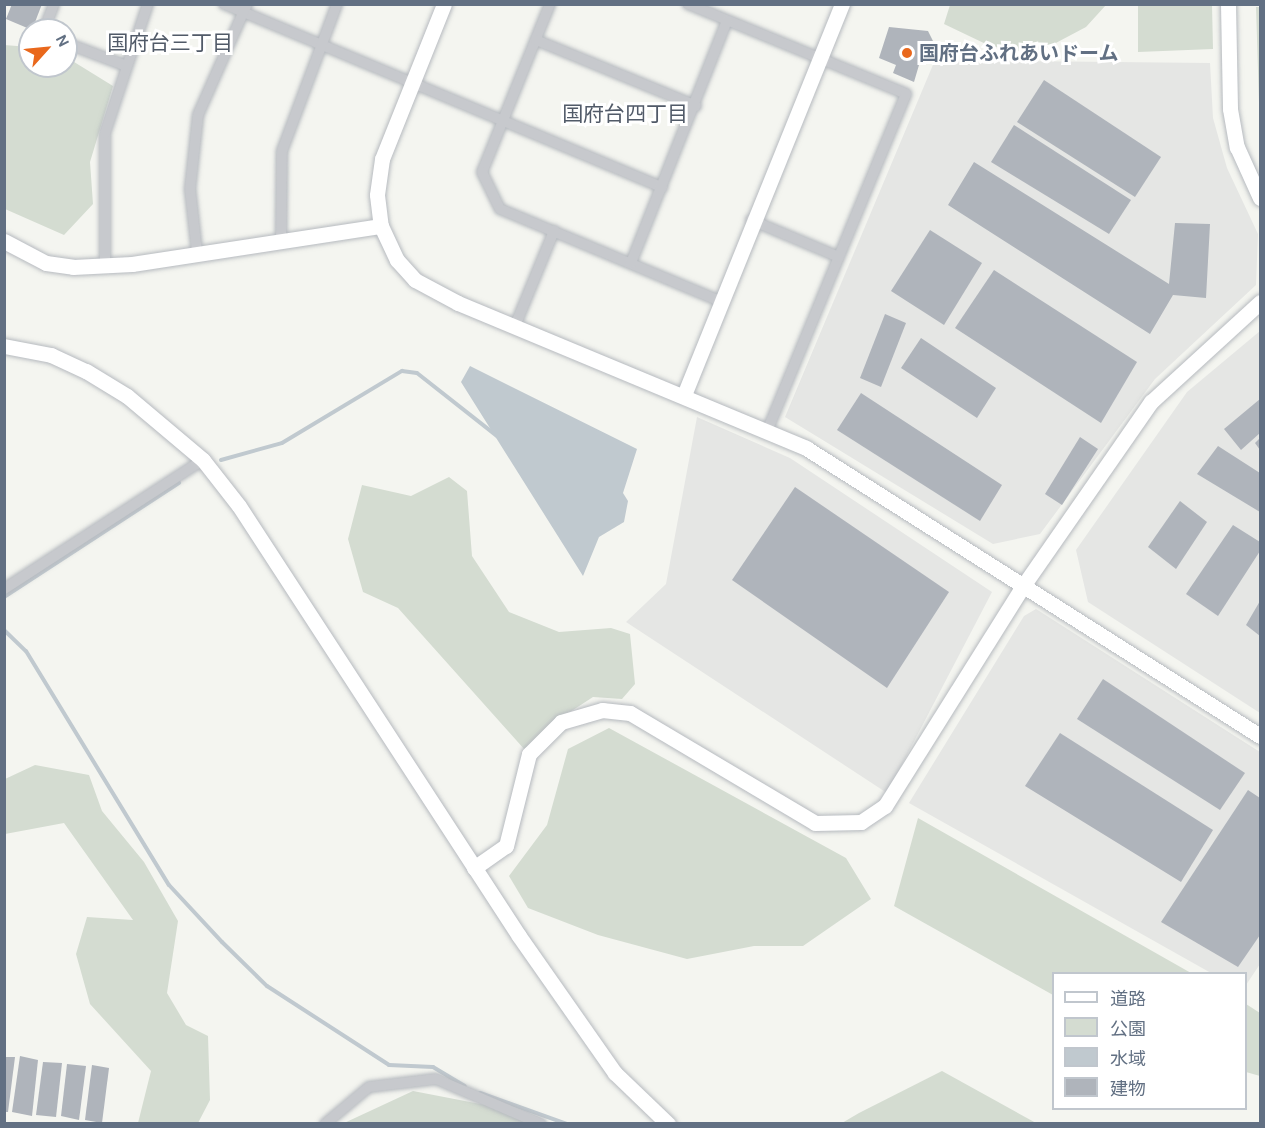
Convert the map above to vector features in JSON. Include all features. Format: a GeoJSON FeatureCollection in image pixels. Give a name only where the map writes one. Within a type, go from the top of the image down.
{"type":"FeatureCollection","features":[{"type":"Feature","properties":{"kind":"street"},"geometry":{"type":"LineString","coordinates":[[105,266],[105,133],[124,65],[148,4]]}},
{"type":"Feature","properties":{"kind":"street"},"geometry":{"type":"LineString","coordinates":[[224,4],[245,8],[321,46],[409,84],[505,121],[662,187]]}},
{"type":"Feature","properties":{"kind":"street"},"geometry":{"type":"LineString","coordinates":[[281,240],[282,151],[337,4]]}},
{"type":"Feature","properties":{"kind":"street"},"geometry":{"type":"LineString","coordinates":[[444,4],[409,84],[382,159],[381,226],[397,260],[415,280],[515,326],[768,429],[1025,583],[1260,736]]}},
{"type":"Feature","properties":{"kind":"street"},"geometry":{"type":"LineString","coordinates":[[550,4],[505,121],[482,172],[500,209],[718,300]]}},
{"type":"Feature","properties":{"kind":"street"},"geometry":{"type":"LineString","coordinates":[[688,4],[906,94],[768,429]]}},
{"type":"Feature","properties":{"kind":"street"},"geometry":{"type":"LineString","coordinates":[[684,395],[718,300],[822,58],[842,4]]}},
{"type":"Feature","properties":{"kind":"street"},"geometry":{"type":"LineString","coordinates":[[1228,4],[1230,109],[1237,147],[1260,198]]}},
{"type":"Feature","properties":{"kind":"street"},"geometry":{"type":"LineString","coordinates":[[197,252],[190,189],[198,115],[245,8]]}},
{"type":"Feature","properties":{"kind":"street"},"geometry":{"type":"LineString","coordinates":[[631,263],[696,106],[728,21]]}},
{"type":"Feature","properties":{"kind":"street"},"geometry":{"type":"LineString","coordinates":[[536,40],[696,106]]}},
{"type":"Feature","properties":{"kind":"street"},"geometry":{"type":"LineString","coordinates":[[78,48],[124,65]]}},
{"type":"Feature","properties":{"kind":"street"},"geometry":{"type":"LineString","coordinates":[[751,220],[839,257]]}},
{"type":"Feature","properties":{"kind":"street"},"geometry":{"type":"LineString","coordinates":[[4,241],[46,263],[105,266],[381,226]]}},
{"type":"Feature","properties":{"kind":"street"},"geometry":{"type":"LineString","coordinates":[[515,326],[554,231]]}},
{"type":"Feature","properties":{"kind":"street"},"geometry":{"type":"LineString","coordinates":[[474,868],[506,846],[529,754],[561,722],[602,710],[630,713],[807,820],[838,826],[861,822],[900,790],[1025,583],[1151,402],[1260,302]]}},
{"type":"Feature","properties":{"kind":"street"},"geometry":{"type":"LineString","coordinates":[[4,346],[51,355],[86,370],[127,396],[203,460],[239,506],[474,868],[615,1073],[668,1124]]}},
{"type":"Feature","properties":{"kind":"street"},"geometry":{"type":"LineString","coordinates":[[4,589],[203,460]]}},
{"type":"Feature","properties":{"kind":"street"},"geometry":{"type":"LineString","coordinates":[[325,1124],[369,1087],[436,1079],[541,1124]]}},
{"type":"Feature","properties":{"kind":"shaded area"},"geometry":{"type":"Polygon","coordinates":[[[935,60],[1210,63],[1213,118],[1227,168],[1258,234],[1256,285],[1155,379],[1040,534],[993,544],[785,417],[935,60]]]}},
{"type":"Feature","properties":{"kind":"shaded area"},"geometry":{"type":"Polygon","coordinates":[[[1260,331],[1260,713],[1088,602],[1076,550],[1187,392],[1260,331]]]}},
{"type":"Feature","properties":{"kind":"shaded area"},"geometry":{"type":"Polygon","coordinates":[[[697,417],[790,458],[992,592],[887,793],[626,622],[666,584],[697,417]]]}},
{"type":"Feature","properties":{"kind":"shaded area"},"geometry":{"type":"Polygon","coordinates":[[[1036,609],[1260,752],[1260,964],[1247,984],[1247,972],[1209,972],[909,803],[1024,616],[1036,609]]]}},
{"type":"Feature","properties":{"kind":"green space"},"geometry":{"type":"Polygon","coordinates":[[[950,4],[1106,5],[1086,27],[1035,54],[990,46],[944,24],[950,4]]]}},
{"type":"Feature","properties":{"kind":"green space"},"geometry":{"type":"Polygon","coordinates":[[[1138,5],[1212,5],[1213,49],[1138,52],[1138,5]]]}},
{"type":"Feature","properties":{"kind":"green space"},"geometry":{"type":"Polygon","coordinates":[[[1256,7],[1260,7],[1260,103],[1259,102],[1256,7]]]}},
{"type":"Feature","properties":{"kind":"green space"},"geometry":{"type":"Polygon","coordinates":[[[4,45],[18,46],[18,78],[78,78],[78,64],[113,86],[90,162],[93,204],[64,235],[5,209],[4,45]]]}},
{"type":"Feature","properties":{"kind":"green space"},"geometry":{"type":"Polygon","coordinates":[[[449,477],[467,491],[472,556],[509,612],[559,632],[611,628],[630,634],[635,684],[622,699],[593,697],[550,725],[525,750],[398,608],[363,592],[348,539],[362,485],[411,496],[449,477]]]}},
{"type":"Feature","properties":{"kind":"green space"},"geometry":{"type":"Polygon","coordinates":[[[609,728],[846,858],[871,899],[803,946],[754,946],[687,959],[598,935],[528,908],[509,876],[547,825],[568,749],[609,728]]]}},
{"type":"Feature","properties":{"kind":"green space"},"geometry":{"type":"Polygon","coordinates":[[[35,765],[89,775],[102,811],[144,862],[178,921],[167,993],[186,1025],[208,1036],[210,1100],[198,1123],[138,1123],[151,1071],[90,1004],[76,954],[87,917],[133,920],[64,823],[5,834],[5,779],[35,765]]]}},
{"type":"Feature","properties":{"kind":"green space"},"geometry":{"type":"Polygon","coordinates":[[[918,818],[1189,972],[1052,972],[1052,994],[894,906],[918,818]]]}},
{"type":"Feature","properties":{"kind":"green space"},"geometry":{"type":"Polygon","coordinates":[[[1247,1005],[1260,1013],[1260,1076],[1247,1072],[1247,1005]]]}},
{"type":"Feature","properties":{"kind":"green space"},"geometry":{"type":"Polygon","coordinates":[[[942,1071],[1036,1123],[842,1123],[859,1113],[942,1071]]]}},
{"type":"Feature","properties":{"kind":"green space"},"geometry":{"type":"Polygon","coordinates":[[[413,1091],[501,1108],[529,1124],[342,1124],[413,1091]]]}},
{"type":"Feature","properties":{"kind":"water"},"geometry":{"type":"Polygon","coordinates":[[[470,366],[637,449],[623,493],[628,501],[624,522],[599,537],[583,576],[461,382],[470,366]]]}},
{"type":"Feature","properties":{"kind":"building"},"geometry":{"type":"Polygon","coordinates":[[[12,4],[42,4],[37,18],[18,18],[18,24],[6,19],[12,4]]]}},
{"type":"Feature","properties":{"kind":"building","name":"国府台ふれあいドーム"},"geometry":{"type":"Polygon","coordinates":[[[889,27],[928,31],[936,47],[931,59],[919,65],[914,82],[893,73],[896,65],[879,58],[889,27]]]}},
{"type":"Feature","properties":{"kind":"building"},"geometry":{"type":"Polygon","coordinates":[[[1044,80],[1161,157],[1135,197],[1017,122],[1044,80]]]}},
{"type":"Feature","properties":{"kind":"building"},"geometry":{"type":"Polygon","coordinates":[[[1014,125],[1131,200],[1109,234],[991,162],[1014,125]]]}},
{"type":"Feature","properties":{"kind":"building"},"geometry":{"type":"Polygon","coordinates":[[[974,162],[1169,284],[1175,223],[1210,224],[1206,298],[1173,295],[1150,334],[948,205],[974,162]]]}},
{"type":"Feature","properties":{"kind":"building"},"geometry":{"type":"Polygon","coordinates":[[[930,230],[982,263],[944,325],[891,291],[930,230]]]}},
{"type":"Feature","properties":{"kind":"building"},"geometry":{"type":"Polygon","coordinates":[[[994,270],[1137,362],[1101,423],[955,328],[994,270]]]}},
{"type":"Feature","properties":{"kind":"building"},"geometry":{"type":"Polygon","coordinates":[[[885,314],[906,323],[881,387],[860,378],[885,314]]]}},
{"type":"Feature","properties":{"kind":"building"},"geometry":{"type":"Polygon","coordinates":[[[921,338],[996,388],[977,418],[901,368],[921,338]]]}},
{"type":"Feature","properties":{"kind":"building"},"geometry":{"type":"Polygon","coordinates":[[[861,393],[1002,485],[980,521],[837,430],[861,393]]]}},
{"type":"Feature","properties":{"kind":"building"},"geometry":{"type":"Polygon","coordinates":[[[1260,399],[1260,433],[1241,450],[1224,429],[1260,399]]]}},
{"type":"Feature","properties":{"kind":"building"},"geometry":{"type":"Polygon","coordinates":[[[1080,437],[1098,449],[1062,505],[1045,494],[1080,437]]]}},
{"type":"Feature","properties":{"kind":"building"},"geometry":{"type":"Polygon","coordinates":[[[1260,438],[1260,450],[1255,443],[1260,438]]]}},
{"type":"Feature","properties":{"kind":"building"},"geometry":{"type":"Polygon","coordinates":[[[1218,446],[1260,473],[1260,512],[1197,474],[1218,446]]]}},
{"type":"Feature","properties":{"kind":"building"},"geometry":{"type":"Polygon","coordinates":[[[795,487],[949,592],[887,688],[732,580],[795,487]]]}},
{"type":"Feature","properties":{"kind":"building"},"geometry":{"type":"Polygon","coordinates":[[[1180,501],[1207,522],[1176,569],[1148,547],[1180,501]]]}},
{"type":"Feature","properties":{"kind":"building"},"geometry":{"type":"Polygon","coordinates":[[[1233,525],[1260,542],[1260,551],[1218,616],[1186,594],[1233,525]]]}},
{"type":"Feature","properties":{"kind":"building"},"geometry":{"type":"Polygon","coordinates":[[[1260,601],[1260,636],[1246,625],[1260,601]]]}},
{"type":"Feature","properties":{"kind":"building"},"geometry":{"type":"Polygon","coordinates":[[[1103,679],[1245,773],[1220,810],[1077,719],[1103,679]]]}},
{"type":"Feature","properties":{"kind":"building"},"geometry":{"type":"Polygon","coordinates":[[[1060,733],[1213,830],[1181,882],[1025,786],[1060,733]]]}},
{"type":"Feature","properties":{"kind":"building"},"geometry":{"type":"Polygon","coordinates":[[[1248,790],[1260,798],[1260,935],[1238,967],[1161,922],[1248,790]]]}},
{"type":"Feature","properties":{"kind":"building"},"geometry":{"type":"Polygon","coordinates":[[[20,1056],[38,1060],[32,1116],[12,1112],[20,1056]]]}},
{"type":"Feature","properties":{"kind":"building"},"geometry":{"type":"Polygon","coordinates":[[[4,1057],[15,1057],[8,1112],[4,1112],[4,1057]]]}},
{"type":"Feature","properties":{"kind":"building"},"geometry":{"type":"Polygon","coordinates":[[[43,1062],[62,1063],[56,1117],[36,1115],[43,1062]]]}},
{"type":"Feature","properties":{"kind":"building"},"geometry":{"type":"Polygon","coordinates":[[[67,1064],[86,1066],[79,1120],[61,1116],[67,1064]]]}},
{"type":"Feature","properties":{"kind":"building"},"geometry":{"type":"Polygon","coordinates":[[[92,1065],[109,1068],[102,1123],[85,1120],[92,1065]]]}},
{"type":"Feature","properties":{"kind":"waterway"},"geometry":{"type":"LineString","coordinates":[[221,460],[282,443],[402,371],[417,373],[497,436]]}},
{"type":"Feature","properties":{"kind":"waterway"},"geometry":{"type":"LineString","coordinates":[[4,597],[179,483]]}},
{"type":"Feature","properties":{"kind":"waterway"},"geometry":{"type":"LineString","coordinates":[[4,630],[26,651],[169,885],[222,942],[267,986],[389,1065],[433,1067],[465,1086]]}},
{"type":"Feature","properties":{"kind":"waterway"},"geometry":{"type":"LineString","coordinates":[[480,1093],[567,1124]]}},
{"type":"Feature","properties":{"kind":"place","name":"国府台ふれあいドーム"},"geometry":{"type":"Point","coordinates":[907,53]}},
{"type":"Feature","properties":{"kind":"district","name":"国府台三丁目"},"geometry":{"type":"Point","coordinates":[170,43]}},
{"type":"Feature","properties":{"kind":"district","name":"国府台四丁目"},"geometry":{"type":"Point","coordinates":[625,114]}}]}
